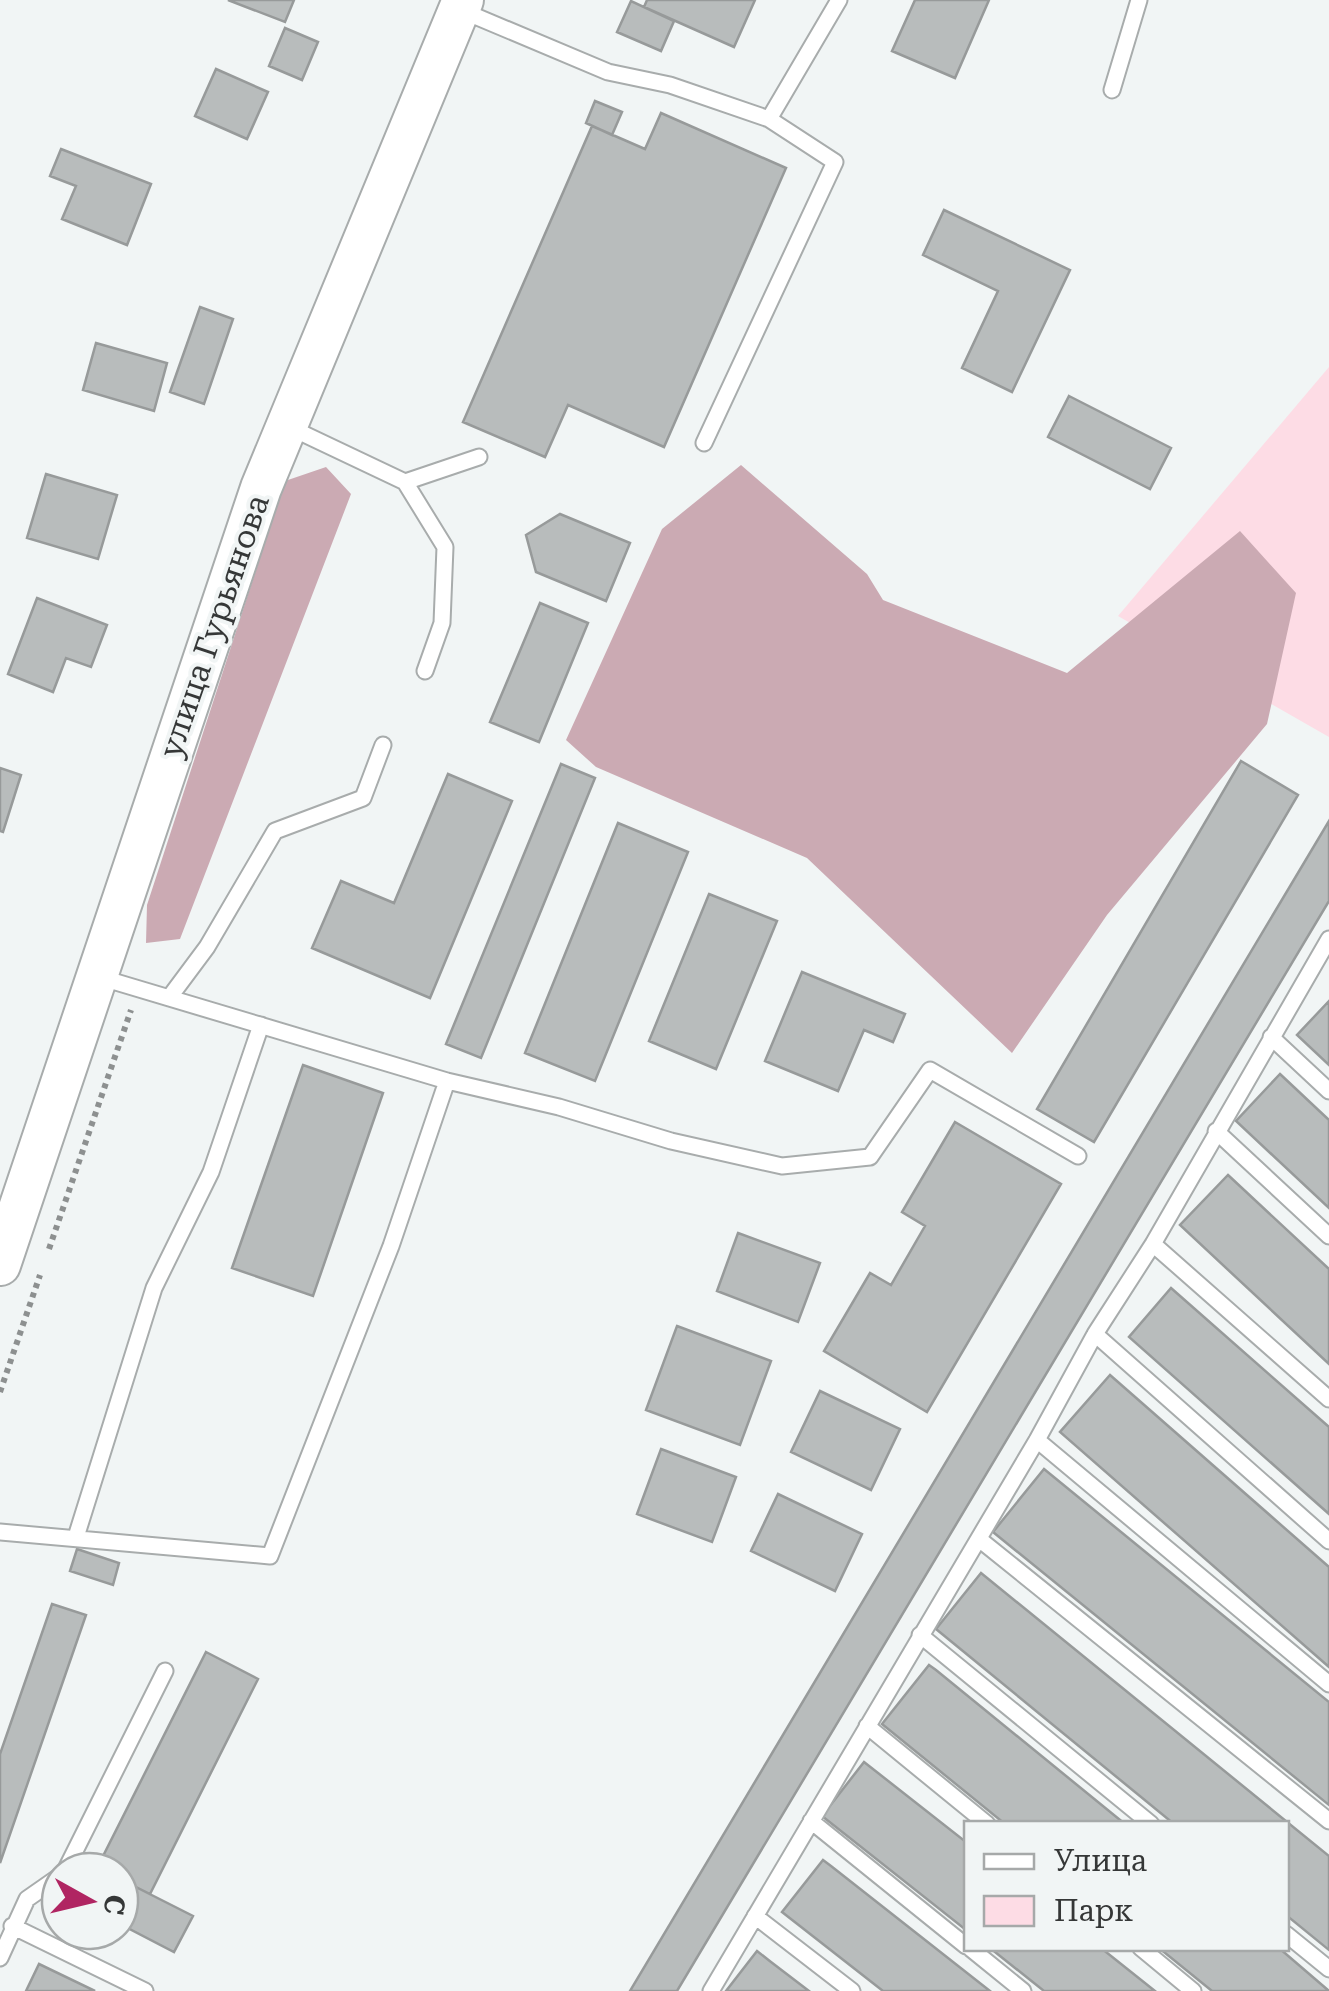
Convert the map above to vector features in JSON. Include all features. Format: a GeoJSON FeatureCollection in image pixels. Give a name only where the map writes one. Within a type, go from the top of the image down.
{"type":"FeatureCollection","features":[{"type":"Feature","properties":{"kind":"street","name":"улица Гурьянова"},"geometry":{"type":"LineString","coordinates":[[0,1265],[261,488],[461,4]]}},
{"type":"Feature","properties":{"kind":"lane"},"geometry":{"type":"LineString","coordinates":[[769,118],[839,0]]}},
{"type":"Feature","properties":{"kind":"lane"},"geometry":{"type":"LineString","coordinates":[[1112,90],[1138,0]]}},
{"type":"Feature","properties":{"kind":"lane"},"geometry":{"type":"LineString","coordinates":[[461,4],[608,72],[670,85],[769,118],[836,162],[704,443]]}},
{"type":"Feature","properties":{"kind":"lane"},"geometry":{"type":"LineString","coordinates":[[287,426],[405,482],[445,546],[442,623],[425,671]]}},
{"type":"Feature","properties":{"kind":"lane"},"geometry":{"type":"LineString","coordinates":[[405,482],[479,457]]}},
{"type":"Feature","properties":{"kind":"lane"},"geometry":{"type":"LineString","coordinates":[[169,998],[207,948],[275,831],[363,798],[384,745]]}},
{"type":"Feature","properties":{"kind":"lane"},"geometry":{"type":"LineString","coordinates":[[711,1991],[1037,1440],[1095,1334],[1154,1244],[1328,942]]}},
{"type":"Feature","properties":{"kind":"lane"},"geometry":{"type":"LineString","coordinates":[[95,975],[447,1080],[559,1107],[671,1141],[782,1166],[870,1157],[930,1070],[1078,1156]]}},
{"type":"Feature","properties":{"kind":"lane"},"geometry":{"type":"LineString","coordinates":[[76,1537],[154,1288],[211,1172],[261,1025]]}},
{"type":"Feature","properties":{"kind":"lane"},"geometry":{"type":"LineString","coordinates":[[1271,1037],[1329,1091]]}},
{"type":"Feature","properties":{"kind":"lane"},"geometry":{"type":"LineString","coordinates":[[0,1532],[270,1556],[391,1246],[447,1080]]}},
{"type":"Feature","properties":{"kind":"lane"},"geometry":{"type":"LineString","coordinates":[[1216,1132],[1329,1236]]}},
{"type":"Feature","properties":{"kind":"lane"},"geometry":{"type":"LineString","coordinates":[[1154,1244],[1329,1399]]}},
{"type":"Feature","properties":{"kind":"lane"},"geometry":{"type":"LineString","coordinates":[[1095,1334],[1329,1542]]}},
{"type":"Feature","properties":{"kind":"lane"},"geometry":{"type":"LineString","coordinates":[[1037,1440],[1329,1684]]}},
{"type":"Feature","properties":{"kind":"lane"},"geometry":{"type":"LineString","coordinates":[[978,1539],[1329,1821]]}},
{"type":"Feature","properties":{"kind":"lane"},"geometry":{"type":"LineString","coordinates":[[920,1635],[1147,1821]]}},
{"type":"Feature","properties":{"kind":"lane"},"geometry":{"type":"LineString","coordinates":[[74,1851],[165,1671]]}},
{"type":"Feature","properties":{"kind":"lane"},"geometry":{"type":"LineString","coordinates":[[867,1726],[983,1821]]}},
{"type":"Feature","properties":{"kind":"lane"},"geometry":{"type":"LineString","coordinates":[[811,1821],[964,1944]]}},
{"type":"Feature","properties":{"kind":"lane"},"geometry":{"type":"LineString","coordinates":[[0,1958],[26,1899],[40,1889]]}},
{"type":"Feature","properties":{"kind":"lane"},"geometry":{"type":"LineString","coordinates":[[755,1916],[852,1991]]}},
{"type":"Feature","properties":{"kind":"lane"},"geometry":{"type":"LineString","coordinates":[[12,1926],[145,1991]]}},
{"type":"Feature","properties":{"kind":"lane"},"geometry":{"type":"LineString","coordinates":[[1289,1936],[1329,1968]]}},
{"type":"Feature","properties":{"kind":"lane"},"geometry":{"type":"LineString","coordinates":[[973,1951],[1023,1991]]}},
{"type":"Feature","properties":{"kind":"lane"},"geometry":{"type":"LineString","coordinates":[[1145,1951],[1193,1991]]}},
{"type":"Feature","properties":{"kind":"path"},"geometry":{"type":"LineString","coordinates":[[0,1392],[139,988]]}},
{"type":"Feature","properties":{"kind":"green space"},"geometry":{"type":"Polygon","coordinates":[[[1329,367],[1329,737],[1118,616],[1329,367]]]}},
{"type":"Feature","properties":{"kind":"shaded area"},"geometry":{"type":"Polygon","coordinates":[[[741,465],[867,574],[883,600],[1067,673],[1240,531],[1296,593],[1267,724],[1107,915],[1012,1053],[807,858],[596,767],[566,740],[662,529],[741,465]]]}},
{"type":"Feature","properties":{"kind":"shaded area"},"geometry":{"type":"Polygon","coordinates":[[[326,467],[351,494],[180,939],[146,943],[147,905],[285,481],[326,467]]]}},
{"type":"Feature","properties":{"kind":"building"},"geometry":{"type":"Polygon","coordinates":[[[228,0],[294,0],[285,22],[228,0]]]}},
{"type":"Feature","properties":{"kind":"building"},"geometry":{"type":"Polygon","coordinates":[[[647,0],[755,0],[734,47],[644,7],[647,0]]]}},
{"type":"Feature","properties":{"kind":"building"},"geometry":{"type":"Polygon","coordinates":[[[915,0],[989,0],[955,78],[892,51],[915,0]]]}},
{"type":"Feature","properties":{"kind":"building"},"geometry":{"type":"Polygon","coordinates":[[[631,1],[674,21],[661,51],[617,32],[631,1]]]}},
{"type":"Feature","properties":{"kind":"building"},"geometry":{"type":"Polygon","coordinates":[[[285,28],[318,42],[302,80],[269,66],[285,28]]]}},
{"type":"Feature","properties":{"kind":"building"},"geometry":{"type":"Polygon","coordinates":[[[216,69],[268,92],[247,139],[195,116],[216,69]]]}},
{"type":"Feature","properties":{"kind":"building"},"geometry":{"type":"Polygon","coordinates":[[[595,101],[622,112],[612,135],[586,123],[595,101]]]}},
{"type":"Feature","properties":{"kind":"building"},"geometry":{"type":"Polygon","coordinates":[[[661,113],[786,168],[664,447],[568,405],[545,457],[463,422],[592,126],[645,149],[661,113]]]}},
{"type":"Feature","properties":{"kind":"building"},"geometry":{"type":"Polygon","coordinates":[[[61,149],[151,184],[127,245],[62,219],[76,186],[50,176],[61,149]]]}},
{"type":"Feature","properties":{"kind":"building"},"geometry":{"type":"Polygon","coordinates":[[[944,210],[1070,270],[1012,392],[962,368],[998,291],[923,255],[944,210]]]}},
{"type":"Feature","properties":{"kind":"building"},"geometry":{"type":"Polygon","coordinates":[[[200,307],[233,319],[204,404],[170,392],[200,307]]]}},
{"type":"Feature","properties":{"kind":"building"},"geometry":{"type":"Polygon","coordinates":[[[96,343],[167,363],[154,411],[83,390],[96,343]]]}},
{"type":"Feature","properties":{"kind":"building"},"geometry":{"type":"Polygon","coordinates":[[[1069,396],[1171,448],[1150,489],[1048,437],[1069,396]]]}},
{"type":"Feature","properties":{"kind":"building"},"geometry":{"type":"Polygon","coordinates":[[[46,474],[117,495],[98,559],[27,538],[46,474]]]}},
{"type":"Feature","properties":{"kind":"building"},"geometry":{"type":"Polygon","coordinates":[[[560,514],[630,543],[606,601],[536,572],[526,535],[560,514]]]}},
{"type":"Feature","properties":{"kind":"building"},"geometry":{"type":"Polygon","coordinates":[[[37,598],[107,625],[91,667],[66,658],[53,692],[8,674],[37,598]]]}},
{"type":"Feature","properties":{"kind":"building"},"geometry":{"type":"Polygon","coordinates":[[[540,603],[588,623],[539,742],[490,722],[540,603]]]}},
{"type":"Feature","properties":{"kind":"building"},"geometry":{"type":"Polygon","coordinates":[[[1241,761],[1298,795],[1094,1142],[1037,1109],[1241,761]]]}},
{"type":"Feature","properties":{"kind":"building"},"geometry":{"type":"Polygon","coordinates":[[[561,764],[595,778],[481,1058],[446,1044],[561,764]]]}},
{"type":"Feature","properties":{"kind":"building"},"geometry":{"type":"Polygon","coordinates":[[[0,768],[21,775],[3,832],[0,831],[0,768]]]}},
{"type":"Feature","properties":{"kind":"building"},"geometry":{"type":"Polygon","coordinates":[[[448,774],[512,801],[430,998],[312,948],[341,881],[394,903],[448,774]]]}},
{"type":"Feature","properties":{"kind":"building"},"geometry":{"type":"Polygon","coordinates":[[[1329,821],[1329,901],[677,1991],[630,1991],[1329,821]]]}},
{"type":"Feature","properties":{"kind":"building"},"geometry":{"type":"Polygon","coordinates":[[[618,823],[688,852],[595,1081],[525,1053],[618,823]]]}},
{"type":"Feature","properties":{"kind":"building"},"geometry":{"type":"Polygon","coordinates":[[[709,894],[777,921],[716,1069],[649,1041],[709,894]]]}},
{"type":"Feature","properties":{"kind":"building"},"geometry":{"type":"Polygon","coordinates":[[[802,972],[905,1014],[893,1042],[864,1030],[838,1091],[765,1061],[802,972]]]}},
{"type":"Feature","properties":{"kind":"building"},"geometry":{"type":"Polygon","coordinates":[[[1329,1001],[1329,1065],[1297,1035],[1329,1001]]]}},
{"type":"Feature","properties":{"kind":"building"},"geometry":{"type":"Polygon","coordinates":[[[303,1065],[383,1093],[313,1296],[232,1268],[303,1065]]]}},
{"type":"Feature","properties":{"kind":"building"},"geometry":{"type":"Polygon","coordinates":[[[1280,1074],[1329,1120],[1329,1208],[1236,1121],[1280,1074]]]}},
{"type":"Feature","properties":{"kind":"building"},"geometry":{"type":"Polygon","coordinates":[[[955,1122],[1061,1184],[927,1412],[824,1351],[870,1273],[891,1285],[925,1226],[902,1212],[955,1122]]]}},
{"type":"Feature","properties":{"kind":"building"},"geometry":{"type":"Polygon","coordinates":[[[1228,1175],[1329,1269],[1329,1364],[1180,1225],[1228,1175]]]}},
{"type":"Feature","properties":{"kind":"building"},"geometry":{"type":"Polygon","coordinates":[[[738,1233],[820,1263],[798,1322],[717,1291],[738,1233]]]}},
{"type":"Feature","properties":{"kind":"building"},"geometry":{"type":"Polygon","coordinates":[[[1171,1288],[1329,1427],[1329,1514],[1129,1337],[1171,1288]]]}},
{"type":"Feature","properties":{"kind":"building"},"geometry":{"type":"Polygon","coordinates":[[[677,1326],[771,1361],[740,1445],[646,1410],[677,1326]]]}},
{"type":"Feature","properties":{"kind":"building"},"geometry":{"type":"Polygon","coordinates":[[[1110,1375],[1329,1567],[1329,1667],[1060,1432],[1110,1375]]]}},
{"type":"Feature","properties":{"kind":"building"},"geometry":{"type":"Polygon","coordinates":[[[820,1391],[900,1429],[871,1490],[791,1452],[820,1391]]]}},
{"type":"Feature","properties":{"kind":"building"},"geometry":{"type":"Polygon","coordinates":[[[661,1449],[736,1477],[712,1542],[637,1514],[661,1449]]]}},
{"type":"Feature","properties":{"kind":"building"},"geometry":{"type":"Polygon","coordinates":[[[1044,1469],[1329,1702],[1329,1805],[993,1532],[1044,1469]]]}},
{"type":"Feature","properties":{"kind":"building"},"geometry":{"type":"Polygon","coordinates":[[[778,1494],[862,1534],[835,1591],[751,1551],[778,1494]]]}},
{"type":"Feature","properties":{"kind":"building"},"geometry":{"type":"Polygon","coordinates":[[[77,1549],[119,1563],[113,1585],[70,1571],[77,1549]]]}},
{"type":"Feature","properties":{"kind":"building"},"geometry":{"type":"Polygon","coordinates":[[[981,1573],[1286,1821],[1170,1821],[936,1629],[981,1573]]]}},
{"type":"Feature","properties":{"kind":"building"},"geometry":{"type":"Polygon","coordinates":[[[52,1604],[86,1615],[0,1863],[0,1754],[52,1604]]]}},
{"type":"Feature","properties":{"kind":"building"},"geometry":{"type":"Polygon","coordinates":[[[206,1652],[258,1679],[150,1894],[140,1889],[140,1851],[106,1851],[206,1652]]]}},
{"type":"Feature","properties":{"kind":"building"},"geometry":{"type":"Polygon","coordinates":[[[929,1665],[1121,1821],[1001,1821],[882,1724],[929,1665]]]}},
{"type":"Feature","properties":{"kind":"building"},"geometry":{"type":"Polygon","coordinates":[[[864,1762],[964,1840],[964,1928],[822,1816],[864,1762]]]}},
{"type":"Feature","properties":{"kind":"building"},"geometry":{"type":"Polygon","coordinates":[[[1289,1823],[1329,1856],[1329,1950],[1289,1917],[1289,1823]]]}},
{"type":"Feature","properties":{"kind":"building"},"geometry":{"type":"Polygon","coordinates":[[[823,1860],[990,1991],[883,1991],[782,1912],[823,1860]]]}},
{"type":"Feature","properties":{"kind":"building"},"geometry":{"type":"Polygon","coordinates":[[[140,1889],[193,1916],[174,1952],[140,1934],[140,1889]]]}},
{"type":"Feature","properties":{"kind":"building"},"geometry":{"type":"Polygon","coordinates":[[[757,1951],[771,1962],[809,1991],[726,1991],[757,1951]]]}},
{"type":"Feature","properties":{"kind":"building"},"geometry":{"type":"Polygon","coordinates":[[[994,1951],[1105,1951],[1155,1991],[1044,1991],[994,1951]]]}},
{"type":"Feature","properties":{"kind":"building"},"geometry":{"type":"Polygon","coordinates":[[[1163,1951],[1282,1951],[1329,1991],[1212,1991],[1163,1951]]]}},
{"type":"Feature","properties":{"kind":"building"},"geometry":{"type":"Polygon","coordinates":[[[39,1964],[95,1991],[26,1991],[39,1964]]]}}]}
